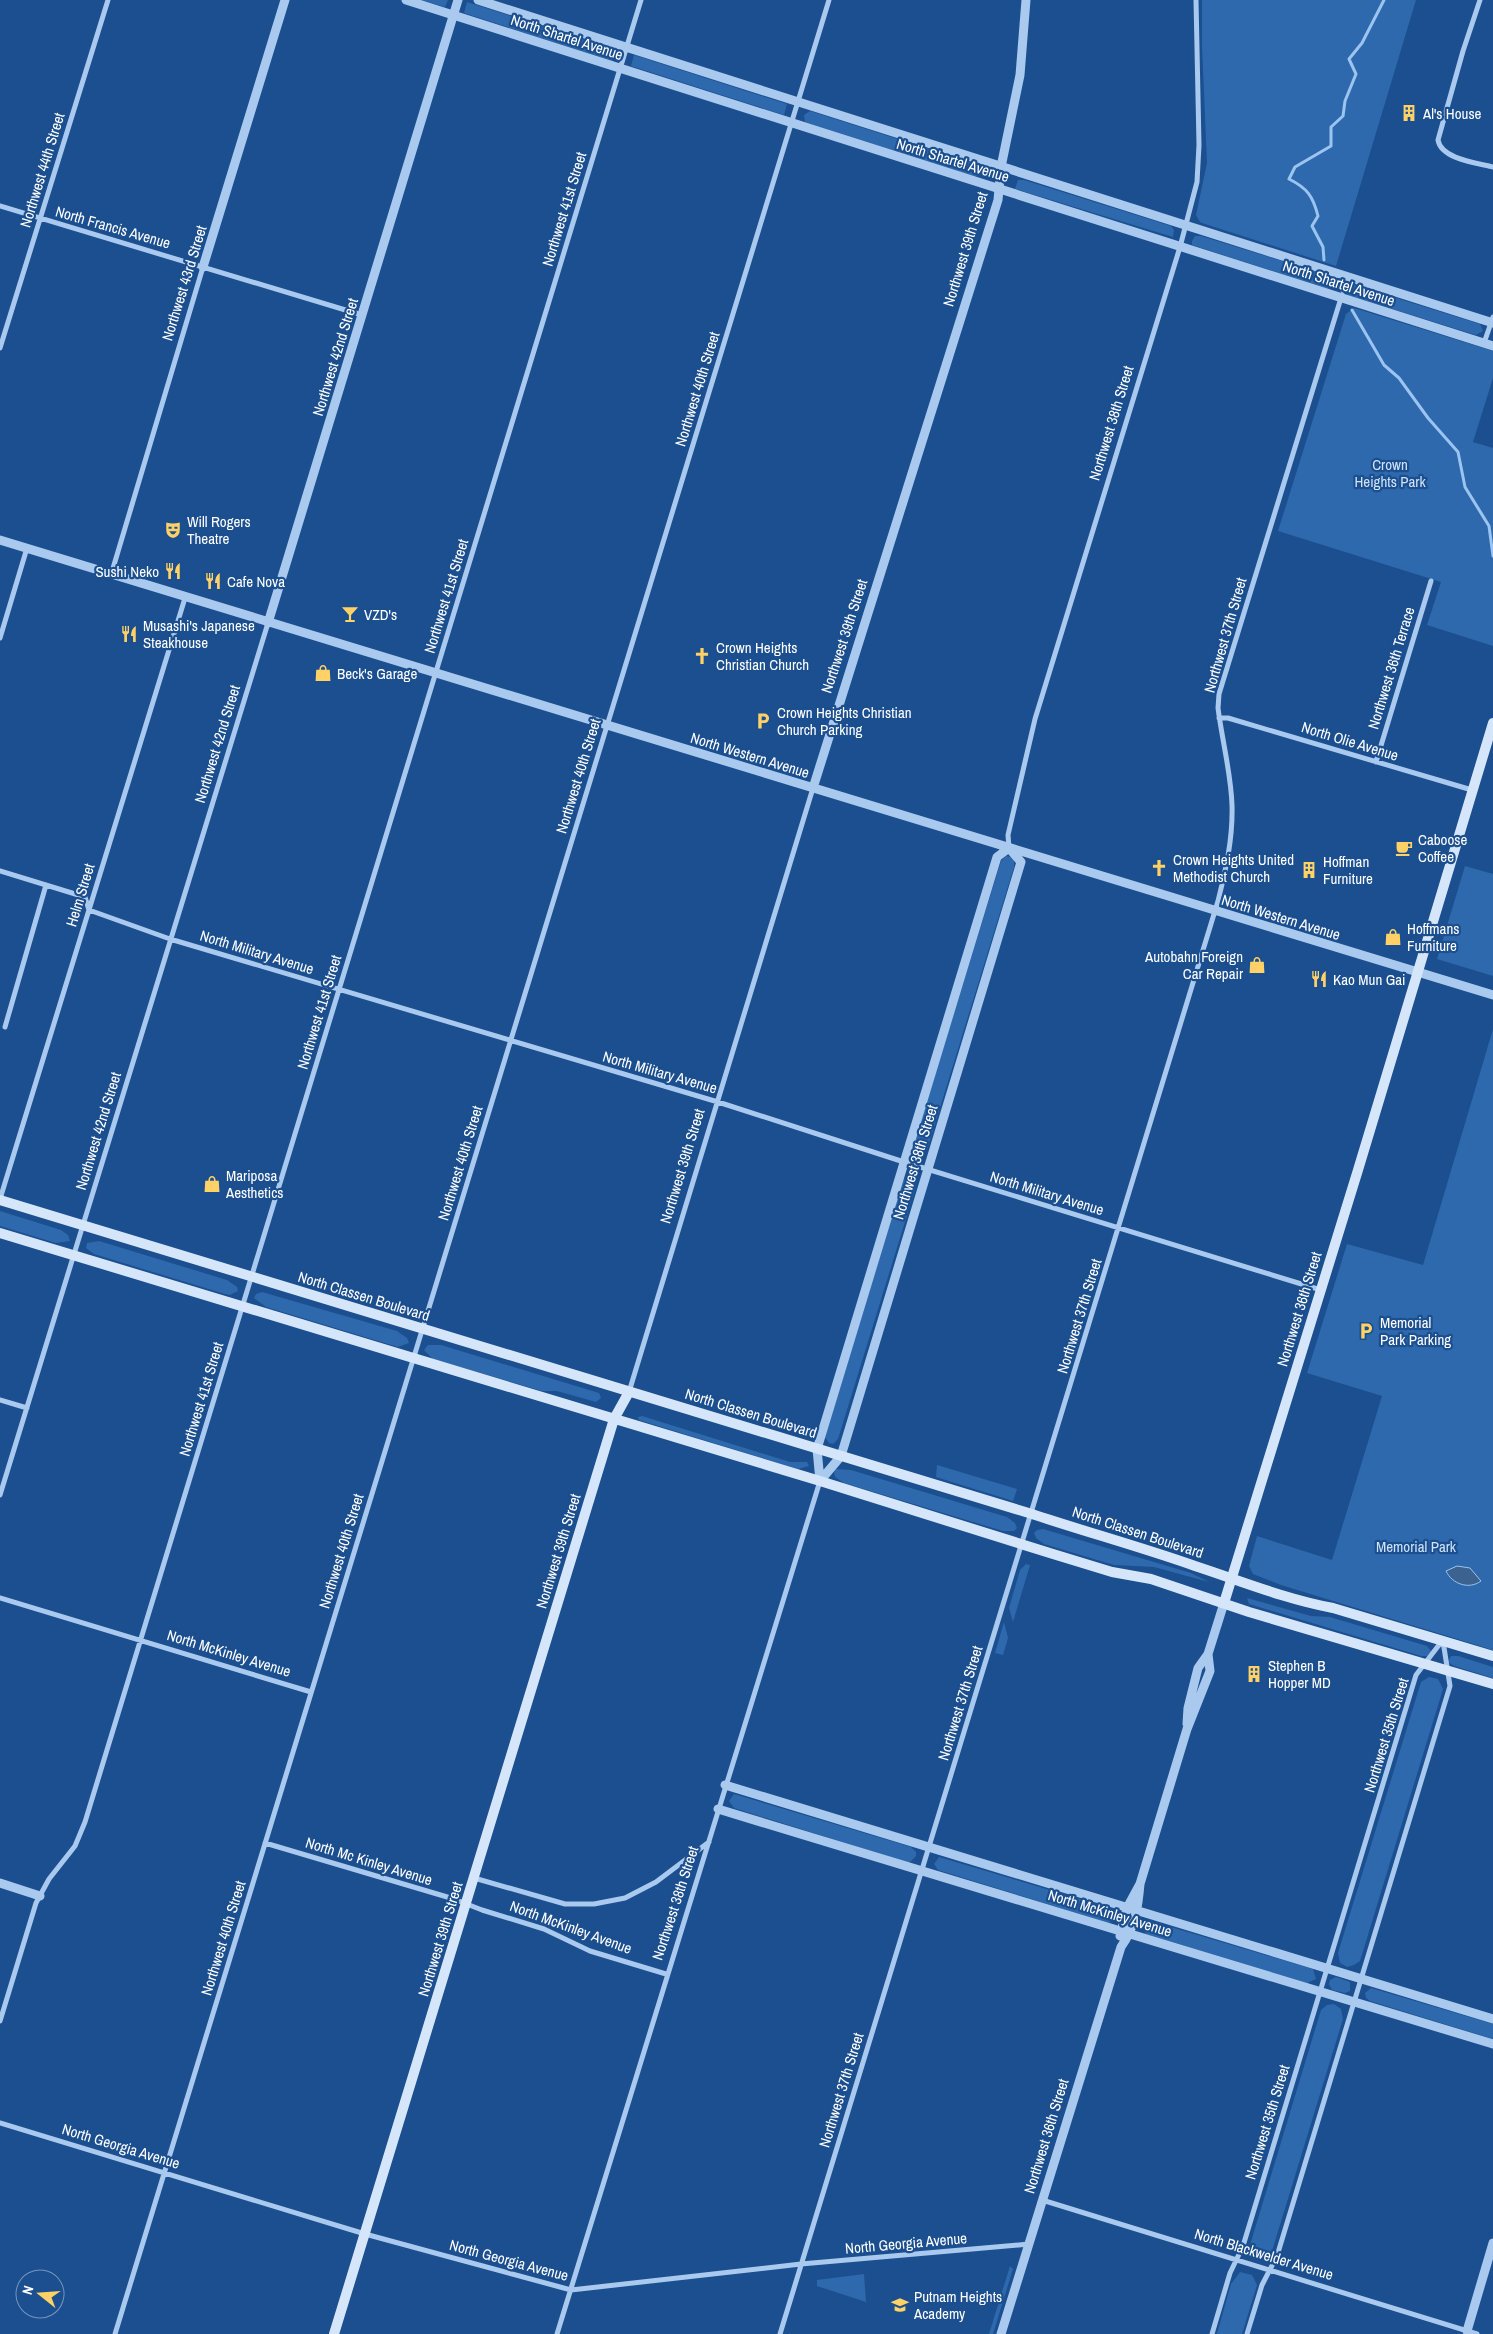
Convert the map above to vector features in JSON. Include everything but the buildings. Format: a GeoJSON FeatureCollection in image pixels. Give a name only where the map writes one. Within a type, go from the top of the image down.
{"type":"FeatureCollection","features":[{"type":"Feature","properties":{"kind":"main road"},"geometry":{"type":"LineString","coordinates":[[1473,791],[1493,723]]}},
{"type":"Feature","properties":{"kind":"main road","name":"Northwest 36th Street"},"geometry":{"type":"LineString","coordinates":[[1224,1603],[1321,1290],[1438,899],[1473,791]]}},
{"type":"Feature","properties":{"kind":"main road","name":"North Classen Boulevard"},"geometry":{"type":"LineString","coordinates":[[0,1199],[83,1226],[1032,1514],[1307,1603],[1333,1608],[1493,1656]]}},
{"type":"Feature","properties":{"kind":"main road"},"geometry":{"type":"LineString","coordinates":[[0,1233],[820,1481],[1112,1572],[1150,1579],[1493,1684]]}},
{"type":"Feature","properties":{"kind":"main road","name":"Northwest 39th Street"},"geometry":{"type":"LineString","coordinates":[[334,2334],[614,1419],[629,1392]]}},
{"type":"Feature","properties":{"kind":"street","name":"Northwest 44th Street"},"geometry":{"type":"LineString","coordinates":[[0,348],[108,0]]}},
{"type":"Feature","properties":{"kind":"street","name":"Northwest 43rd Street"},"geometry":{"type":"LineString","coordinates":[[111,575],[285,0]]}},
{"type":"Feature","properties":{"kind":"street","name":"North Shartel Avenue"},"geometry":{"type":"LineString","coordinates":[[406,0],[1180,246],[1331,295],[1340,302],[1361,304],[1489,345]]}},
{"type":"Feature","properties":{"kind":"street","name":"Northwest 42nd Street"},"geometry":{"type":"LineString","coordinates":[[0,1495],[458,0]]}},
{"type":"Feature","properties":{"kind":"street","name":"North Shartel Avenue"},"geometry":{"type":"LineString","coordinates":[[478,0],[1492,320]]}},
{"type":"Feature","properties":{"kind":"street","name":"Northwest 41st Street"},"geometry":{"type":"LineString","coordinates":[[0,2021],[40,1896],[49,1879],[75,1846],[82,1831],[641,0]]}},
{"type":"Feature","properties":{"kind":"street","name":"Northwest 40th Street"},"geometry":{"type":"LineString","coordinates":[[115,2334],[829,0]]}},
{"type":"Feature","properties":{"kind":"street","name":"Northwest 39th Street"},"geometry":{"type":"LineString","coordinates":[[629,1392],[813,788],[998,200],[1001,166],[1020,75],[1026,0]]}},
{"type":"Feature","properties":{"kind":"street","name":"Northwest 38th Street"},"geometry":{"type":"LineString","coordinates":[[557,2334],[666,1974],[709,1842],[820,1481],[841,1456],[926,1169],[1021,862],[1009,848],[1008,835],[1035,719],[1180,246],[1197,182],[1199,145],[1196,0]]}},
{"type":"Feature","properties":{"kind":"street"},"geometry":{"type":"LineString","coordinates":[[1480,0],[1438,133],[1438,143],[1442,149],[1453,156],[1493,167]]}},
{"type":"Feature","properties":{"kind":"street","name":"North Francis Avenue"},"geometry":{"type":"LineString","coordinates":[[0,206],[362,315]]}},
{"type":"Feature","properties":{"kind":"street","name":"Northwest 37th Street"},"geometry":{"type":"LineString","coordinates":[[780,2334],[1215,911],[1227,864],[1232,822],[1232,803],[1218,700],[1340,302]]}},
{"type":"Feature","properties":{"kind":"street"},"geometry":{"type":"LineString","coordinates":[[1489,345],[1492,320]]}},
{"type":"Feature","properties":{"kind":"street","name":"North Western Avenue"},"geometry":{"type":"LineString","coordinates":[[0,540],[185,598],[1493,995]]}},
{"type":"Feature","properties":{"kind":"street"},"geometry":{"type":"LineString","coordinates":[[0,638],[27,548]]}},
{"type":"Feature","properties":{"kind":"street","name":"Northwest 36th Terrace"},"geometry":{"type":"LineString","coordinates":[[1376,762],[1431,582]]}},
{"type":"Feature","properties":{"kind":"street","name":"Helm Street"},"geometry":{"type":"LineString","coordinates":[[0,1199],[185,598]]}},
{"type":"Feature","properties":{"kind":"street","name":"North Olie Avenue"},"geometry":{"type":"LineString","coordinates":[[1219,718],[1228,718],[1473,791]]}},
{"type":"Feature","properties":{"kind":"street","name":"Northwest 38th Street"},"geometry":{"type":"LineString","coordinates":[[820,1481],[817,1449],[997,856],[1009,848]]}},
{"type":"Feature","properties":{"kind":"street","name":"North Military Avenue"},"geometry":{"type":"LineString","coordinates":[[0,871],[85,897],[89,910],[170,939],[718,1102],[926,1169],[1321,1290]]}},
{"type":"Feature","properties":{"kind":"street"},"geometry":{"type":"LineString","coordinates":[[5,1027],[46,885]]}},
{"type":"Feature","properties":{"kind":"street"},"geometry":{"type":"LineString","coordinates":[[0,1400],[26,1408]]}},
{"type":"Feature","properties":{"kind":"street"},"geometry":{"type":"LineString","coordinates":[[0,1598],[140,1640]]}},
{"type":"Feature","properties":{"kind":"street","name":"Northwest 36th Street"},"geometry":{"type":"LineString","coordinates":[[1001,2334],[1121,1946],[1130,1934],[1137,1911],[1140,1884],[1187,1729],[1210,1671],[1208,1654],[1224,1603]]}},
{"type":"Feature","properties":{"kind":"street","name":"North McKinley Avenue"},"geometry":{"type":"LineString","coordinates":[[140,1640],[311,1692]]}},
{"type":"Feature","properties":{"kind":"street"},"geometry":{"type":"LineString","coordinates":[[1248,2334],[1262,2285],[1277,2256],[1450,1686],[1443,1641]]}},
{"type":"Feature","properties":{"kind":"street","name":"Northwest 35th Street"},"geometry":{"type":"LineString","coordinates":[[1212,2334],[1230,2273],[1243,2246],[1416,1675],[1443,1641]]}},
{"type":"Feature","properties":{"kind":"street","name":"North McKinley Avenue"},"geometry":{"type":"LineString","coordinates":[[725,1785],[1493,2019]]}},
{"type":"Feature","properties":{"kind":"street","name":"North McKinley Avenue"},"geometry":{"type":"LineString","coordinates":[[718,1809],[1493,2044]]}},
{"type":"Feature","properties":{"kind":"street","name":"North McKinley Avenue"},"geometry":{"type":"LineString","coordinates":[[474,1878],[566,1904],[594,1904],[625,1898],[656,1882],[709,1842]]}},
{"type":"Feature","properties":{"kind":"street","name":"North Mc Kinley Avenue"},"geometry":{"type":"LineString","coordinates":[[265,1843],[466,1904]]}},
{"type":"Feature","properties":{"kind":"street"},"geometry":{"type":"LineString","coordinates":[[0,1883],[40,1896]]}},
{"type":"Feature","properties":{"kind":"street","name":"Northwest 36th Street"},"geometry":{"type":"LineString","coordinates":[[1121,1946],[1120,1930],[1127,1908],[1140,1884]]}},
{"type":"Feature","properties":{"kind":"street","name":"North McKinley Avenue"},"geometry":{"type":"LineString","coordinates":[[466,1904],[544,1930],[590,1951],[666,1974]]}},
{"type":"Feature","properties":{"kind":"street","name":"North Georgia Avenue"},"geometry":{"type":"LineString","coordinates":[[0,2123],[365,2234],[571,2290],[801,2264],[1029,2244]]}},
{"type":"Feature","properties":{"kind":"street","name":"North Blackwelder Avenue"},"geometry":{"type":"LineString","coordinates":[[1042,2200],[1477,2334]]}},
{"type":"Feature","properties":{"kind":"street"},"geometry":{"type":"LineString","coordinates":[[1466,2332],[1493,2243]]}},
{"type":"Feature","properties":{"kind":"green space"},"geometry":{"type":"Polygon","coordinates":[[[422,0],[448,0],[445,7],[422,0]]]}},
{"type":"Feature","properties":{"kind":"green space"},"geometry":{"type":"Polygon","coordinates":[[[1202,0],[1416,0],[1336,266],[1205,224],[1200,222],[1196,215],[1207,163],[1202,0]]]}},
{"type":"Feature","properties":{"kind":"green space"},"geometry":{"type":"Polygon","coordinates":[[[467,2],[616,50],[613,61],[464,13],[467,2]]]}},
{"type":"Feature","properties":{"kind":"green space"},"geometry":{"type":"Polygon","coordinates":[[[634,55],[787,104],[784,115],[631,66],[634,55]]]}},
{"type":"Feature","properties":{"kind":"green space"},"geometry":{"type":"Polygon","coordinates":[[[810,111],[982,166],[991,174],[974,176],[805,122],[804,115],[810,111]]]}},
{"type":"Feature","properties":{"kind":"green space"},"geometry":{"type":"Polygon","coordinates":[[[1018,180],[1024,180],[1171,226],[1174,230],[1173,237],[1015,189],[1018,180]]]}},
{"type":"Feature","properties":{"kind":"green space"},"geometry":{"type":"Polygon","coordinates":[[[1195,236],[1201,236],[1324,274],[1329,289],[1192,245],[1195,236]]]}},
{"type":"Feature","properties":{"kind":"green space"},"geometry":{"type":"Polygon","coordinates":[[[1341,281],[1480,324],[1483,331],[1476,335],[1348,295],[1341,281]]]}},
{"type":"Feature","properties":{"kind":"green space","name":"Crown Heights Park"},"geometry":{"type":"Polygon","coordinates":[[[1354,308],[1493,351],[1493,378],[1473,442],[1493,448],[1493,646],[1427,625],[1441,582],[1278,531],[1346,314],[1354,308]]]}},
{"type":"Feature","properties":{"kind":"green space"},"geometry":{"type":"Polygon","coordinates":[[[1006,856],[1011,857],[1014,861],[1014,867],[927,1150],[918,1154],[915,1153],[913,1146],[1001,861],[1006,856]]]}},
{"type":"Feature","properties":{"kind":"green space"},"geometry":{"type":"Polygon","coordinates":[[[1465,866],[1493,874],[1493,976],[1437,959],[1465,866]]]}},
{"type":"Feature","properties":{"kind":"green space","name":"Memorial Park"},"geometry":{"type":"Polygon","coordinates":[[[1493,1029],[1493,1650],[1281,1585],[1253,1574],[1249,1566],[1257,1536],[1332,1560],[1382,1396],[1307,1373],[1347,1244],[1423,1265],[1493,1029]]]}},
{"type":"Feature","properties":{"kind":"green space"},"geometry":{"type":"Polygon","coordinates":[[[907,1177],[915,1180],[916,1186],[838,1439],[833,1444],[829,1443],[825,1437],[903,1181],[907,1177]]]}},
{"type":"Feature","properties":{"kind":"green space"},"geometry":{"type":"Polygon","coordinates":[[[0,1211],[61,1230],[68,1235],[70,1241],[56,1243],[0,1226],[0,1211]]]}},
{"type":"Feature","properties":{"kind":"green space"},"geometry":{"type":"Polygon","coordinates":[[[99,1241],[227,1280],[237,1287],[238,1291],[230,1295],[225,1294],[94,1254],[86,1248],[87,1243],[99,1241]]]}},
{"type":"Feature","properties":{"kind":"green space"},"geometry":{"type":"Polygon","coordinates":[[[262,1292],[397,1331],[407,1338],[409,1343],[398,1347],[266,1307],[254,1298],[256,1294],[262,1292]]]}},
{"type":"Feature","properties":{"kind":"green space"},"geometry":{"type":"Polygon","coordinates":[[[428,1345],[441,1345],[599,1393],[601,1398],[596,1402],[557,1391],[542,1391],[433,1359],[424,1350],[428,1345]]]}},
{"type":"Feature","properties":{"kind":"green space"},"geometry":{"type":"Polygon","coordinates":[[[642,1416],[790,1462],[807,1462],[809,1466],[798,1469],[639,1420],[638,1417],[642,1416]]]}},
{"type":"Feature","properties":{"kind":"green space"},"geometry":{"type":"Polygon","coordinates":[[[937,1465],[1017,1489],[1013,1501],[936,1477],[937,1465]]]}},
{"type":"Feature","properties":{"kind":"green space"},"geometry":{"type":"Polygon","coordinates":[[[836,1469],[851,1470],[1007,1517],[1015,1523],[1017,1528],[1014,1531],[1003,1531],[844,1483],[835,1477],[834,1472],[836,1469]]]}},
{"type":"Feature","properties":{"kind":"green space"},"geometry":{"type":"Polygon","coordinates":[[[1043,1529],[1191,1573],[1209,1582],[1154,1567],[1114,1565],[1044,1544],[1036,1538],[1034,1533],[1037,1530],[1043,1529]]]}},
{"type":"Feature","properties":{"kind":"green space"},"geometry":{"type":"Polygon","coordinates":[[[1026,1564],[1030,1565],[1013,1622],[1009,1608],[1020,1570],[1026,1564]]]}},
{"type":"Feature","properties":{"kind":"green space"},"geometry":{"type":"Polygon","coordinates":[[[1247,1598],[1311,1616],[1330,1617],[1427,1646],[1432,1652],[1427,1656],[1421,1656],[1249,1604],[1247,1598]]]}},
{"type":"Feature","properties":{"kind":"green space"},"geometry":{"type":"Polygon","coordinates":[[[1004,1622],[1008,1638],[1003,1655],[995,1653],[1004,1622]]]}},
{"type":"Feature","properties":{"kind":"green space"},"geometry":{"type":"Polygon","coordinates":[[[1451,1656],[1458,1656],[1493,1667],[1493,1678],[1454,1666],[1448,1662],[1451,1656]]]}},
{"type":"Feature","properties":{"kind":"green space"},"geometry":{"type":"Polygon","coordinates":[[[1429,1677],[1438,1679],[1443,1689],[1360,1961],[1347,1967],[1340,1963],[1338,1953],[1421,1682],[1429,1677]]]}},
{"type":"Feature","properties":{"kind":"green space"},"geometry":{"type":"Polygon","coordinates":[[[734,1794],[911,1847],[916,1852],[916,1856],[910,1862],[906,1862],[734,1808],[729,1801],[734,1794]]]}},
{"type":"Feature","properties":{"kind":"green space"},"geometry":{"type":"Polygon","coordinates":[[[939,1857],[1114,1909],[1117,1917],[1109,1923],[938,1870],[934,1864],[939,1857]]]}},
{"type":"Feature","properties":{"kind":"green space"},"geometry":{"type":"Polygon","coordinates":[[[1147,1920],[1313,1969],[1316,1979],[1307,1983],[1146,1934],[1141,1926],[1147,1920]]]}},
{"type":"Feature","properties":{"kind":"green space"},"geometry":{"type":"Polygon","coordinates":[[[1336,1977],[1350,1982],[1350,1991],[1345,1993],[1332,1990],[1329,1984],[1330,1980],[1336,1977]]]}},
{"type":"Feature","properties":{"kind":"green space"},"geometry":{"type":"Polygon","coordinates":[[[1371,1988],[1493,2024],[1493,2039],[1370,2001],[1366,1998],[1365,1993],[1371,1988]]]}},
{"type":"Feature","properties":{"kind":"green space"},"geometry":{"type":"Polygon","coordinates":[[[1334,2004],[1341,2009],[1343,2019],[1272,2251],[1267,2256],[1260,2257],[1250,2252],[1250,2245],[1321,2010],[1327,2005],[1334,2004]]]}},
{"type":"Feature","properties":{"kind":"green space"},"geometry":{"type":"Polygon","coordinates":[[[1010,2266],[1013,2269],[993,2334],[989,2334],[1010,2266]]]}},
{"type":"Feature","properties":{"kind":"green space"},"geometry":{"type":"Polygon","coordinates":[[[1240,2272],[1252,2275],[1257,2285],[1242,2334],[1217,2334],[1231,2284],[1240,2272]]]}},
{"type":"Feature","properties":{"kind":"green space"},"geometry":{"type":"Polygon","coordinates":[[[864,2274],[866,2302],[817,2286],[817,2280],[864,2274]]]}},
{"type":"Feature","properties":{"kind":"shaded area"},"geometry":{"type":"Polygon","coordinates":[[[1457,1566],[1470,1568],[1481,1581],[1476,1584],[1466,1585],[1452,1579],[1446,1571],[1457,1566]]]}},
{"type":"Feature","properties":{"kind":"waterway"},"geometry":{"type":"LineString","coordinates":[[1324,260],[1323,247],[1312,226],[1318,216],[1314,203],[1305,189],[1289,179],[1295,167],[1331,146],[1331,127],[1343,116],[1345,101],[1356,74],[1349,59],[1362,43],[1384,0]]}},
{"type":"Feature","properties":{"kind":"waterway"},"geometry":{"type":"LineString","coordinates":[[1334,278],[1343,293]]}},
{"type":"Feature","properties":{"kind":"waterway"},"geometry":{"type":"LineString","coordinates":[[1352,310],[1384,365],[1399,378],[1428,418],[1458,452],[1465,487],[1489,526],[1493,556]]}},
{"type":"Feature","properties":{"kind":"place","name":"Al's House"},"geometry":{"type":"Point","coordinates":[1409,113]}},
{"type":"Feature","properties":{"kind":"place","name":"Will Rogers Theatre"},"geometry":{"type":"Point","coordinates":[173,530]}},
{"type":"Feature","properties":{"kind":"place","name":"Sushi Neko"},"geometry":{"type":"Point","coordinates":[173,571]}},
{"type":"Feature","properties":{"kind":"place","name":"Cafe Nova"},"geometry":{"type":"Point","coordinates":[213,581]}},
{"type":"Feature","properties":{"kind":"place","name":"VZD's"},"geometry":{"type":"Point","coordinates":[350,614]}},
{"type":"Feature","properties":{"kind":"place","name":"Musashi's Japanese Steakhouse"},"geometry":{"type":"Point","coordinates":[129,634]}},
{"type":"Feature","properties":{"kind":"place","name":"Crown Heights Christian Church"},"geometry":{"type":"Point","coordinates":[702,656]}},
{"type":"Feature","properties":{"kind":"place","name":"Beck's Garage"},"geometry":{"type":"Point","coordinates":[323,673]}},
{"type":"Feature","properties":{"kind":"place","name":"Crown Heights Christian Church Parking"},"geometry":{"type":"Point","coordinates":[763,721]}},
{"type":"Feature","properties":{"kind":"place","name":"Caboose Coffee"},"geometry":{"type":"Point","coordinates":[1404,848]}},
{"type":"Feature","properties":{"kind":"place","name":"Crown Heights United Methodist Church"},"geometry":{"type":"Point","coordinates":[1159,868]}},
{"type":"Feature","properties":{"kind":"place","name":"Hoffman Furniture"},"geometry":{"type":"Point","coordinates":[1309,870]}},
{"type":"Feature","properties":{"kind":"place","name":"Hoffmans Furniture"},"geometry":{"type":"Point","coordinates":[1393,937]}},
{"type":"Feature","properties":{"kind":"place","name":"Autobahn Foreign Car Repair"},"geometry":{"type":"Point","coordinates":[1257,965]}},
{"type":"Feature","properties":{"kind":"place","name":"Kao Mun Gai"},"geometry":{"type":"Point","coordinates":[1319,979]}},
{"type":"Feature","properties":{"kind":"place","name":"Mariposa Aesthetics"},"geometry":{"type":"Point","coordinates":[212,1184]}},
{"type":"Feature","properties":{"kind":"place","name":"Memorial Park Parking"},"geometry":{"type":"Point","coordinates":[1366,1331]}},
{"type":"Feature","properties":{"kind":"place","name":"Stephen B Hopper MD"},"geometry":{"type":"Point","coordinates":[1254,1674]}},
{"type":"Feature","properties":{"kind":"place","name":"Putnam Heights Academy"},"geometry":{"type":"Point","coordinates":[900,2305]}}]}
